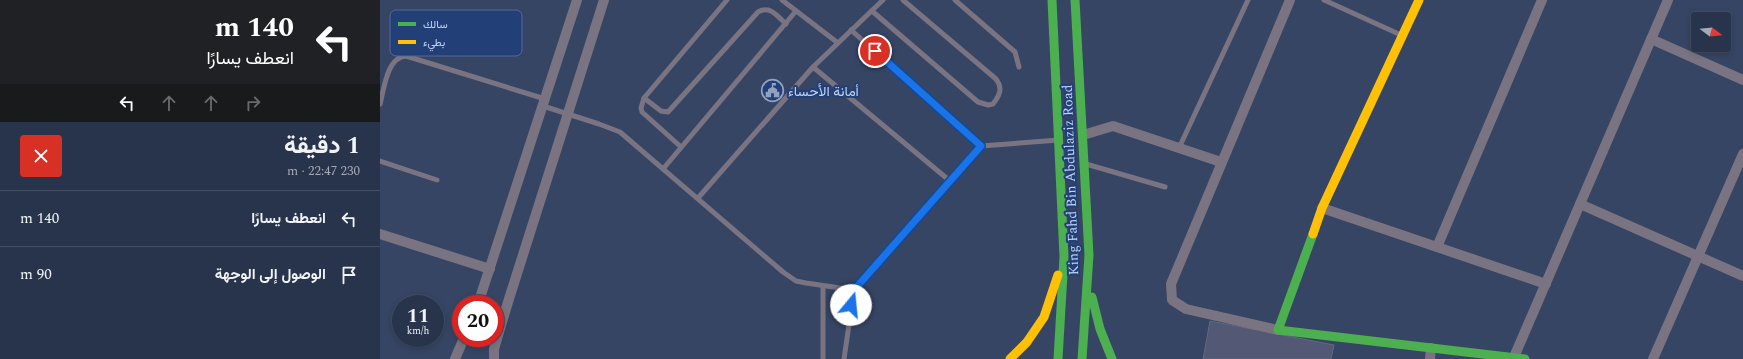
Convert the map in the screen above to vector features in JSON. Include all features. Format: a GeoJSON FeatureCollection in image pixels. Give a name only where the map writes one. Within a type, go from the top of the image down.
{"type":"FeatureCollection","features":[{"type":"Feature","properties":{"kind":"main road","name":"King Fahd Bin Abdulaziz Road"},"geometry":{"type":"LineString","coordinates":[[1052,0],[1060,140],[1064,257],[1058,359]]}},
{"type":"Feature","properties":{"kind":"main road","name":"King Fahd Bin Abdulaziz Road"},"geometry":{"type":"LineString","coordinates":[[1075,0],[1085,164],[1088,273],[1082,359]]}},
{"type":"Feature","properties":{"kind":"main road"},"geometry":{"type":"LineString","coordinates":[[1418,0],[1322,208],[1278,330],[1525,359]]}},
{"type":"Feature","properties":{"kind":"main road"},"geometry":{"type":"LineString","coordinates":[[1010,359],[1027,342],[1044,317],[1064,257]]}},
{"type":"Feature","properties":{"kind":"main road"},"geometry":{"type":"LineString","coordinates":[[1088,273],[1097,322],[1104,344],[1112,359]]}},
{"type":"Feature","properties":{"kind":"street"},"geometry":{"type":"LineString","coordinates":[[481,295],[577,0]]}},
{"type":"Feature","properties":{"kind":"street"},"geometry":{"type":"LineString","coordinates":[[494,359],[494,349],[604,0]]}},
{"type":"Feature","properties":{"kind":"street"},"geometry":{"type":"LineString","coordinates":[[1278,330],[1186,309],[1172,300],[1171,284],[1290,0]]}},
{"type":"Feature","properties":{"kind":"street"},"geometry":{"type":"LineString","coordinates":[[1437,247],[1542,0]]}},
{"type":"Feature","properties":{"kind":"street"},"geometry":{"type":"LineString","coordinates":[[1514,357],[1668,0]]}},
{"type":"Feature","properties":{"kind":"street"},"geometry":{"type":"LineString","coordinates":[[1651,39],[1743,80]]}},
{"type":"Feature","properties":{"kind":"street"},"geometry":{"type":"LineString","coordinates":[[1083,135],[1113,126],[1221,162]]}},
{"type":"Feature","properties":{"kind":"street"},"geometry":{"type":"LineString","coordinates":[[1653,359],[1743,154]]}},
{"type":"Feature","properties":{"kind":"street"},"geometry":{"type":"LineString","coordinates":[[1580,204],[1743,276]]}},
{"type":"Feature","properties":{"kind":"street"},"geometry":{"type":"LineString","coordinates":[[1322,208],[1546,284]]}},
{"type":"Feature","properties":{"kind":"street"},"geometry":{"type":"LineString","coordinates":[[380,234],[490,269]]}},
{"type":"Feature","properties":{"kind":"street"},"geometry":{"type":"LineString","coordinates":[[455,359],[460,347]]}},
{"type":"Feature","properties":{"kind":"street"},"geometry":{"type":"LineString","coordinates":[[1430,359],[1431,348]]}},
{"type":"Feature","properties":{"kind":"lane"},"geometry":{"type":"LineString","coordinates":[[681,147],[642,112],[641,108],[644,98],[727,0]]}},
{"type":"Feature","properties":{"kind":"lane"},"geometry":{"type":"LineString","coordinates":[[782,0],[838,44]]}},
{"type":"Feature","properties":{"kind":"lane"},"geometry":{"type":"LineString","coordinates":[[698,198],[813,67],[883,0]]}},
{"type":"Feature","properties":{"kind":"lane"},"geometry":{"type":"LineString","coordinates":[[872,11],[978,102],[988,105],[993,104],[1000,90],[1000,84],[996,79],[903,0]]}},
{"type":"Feature","properties":{"kind":"lane"},"geometry":{"type":"LineString","coordinates":[[955,0],[1015,52],[1020,67]]}},
{"type":"Feature","properties":{"kind":"lane"},"geometry":{"type":"LineString","coordinates":[[1178,148],[1248,0]]}},
{"type":"Feature","properties":{"kind":"lane"},"geometry":{"type":"LineString","coordinates":[[1324,0],[1402,35]]}},
{"type":"Feature","properties":{"kind":"lane"},"geometry":{"type":"LineString","coordinates":[[644,98],[661,111],[668,112],[758,12],[763,9],[770,10],[786,24]]}},
{"type":"Feature","properties":{"kind":"lane"},"geometry":{"type":"LineString","coordinates":[[663,169],[796,11]]}},
{"type":"Feature","properties":{"kind":"lane"},"geometry":{"type":"LineString","coordinates":[[851,30],[981,146]]}},
{"type":"Feature","properties":{"kind":"lane"},"geometry":{"type":"LineString","coordinates":[[380,104],[392,66],[398,58],[406,56],[544,103],[568,115],[620,132],[783,272],[796,280],[823,286],[854,290]]}},
{"type":"Feature","properties":{"kind":"lane"},"geometry":{"type":"LineString","coordinates":[[813,67],[950,181]]}},
{"type":"Feature","properties":{"kind":"lane"},"geometry":{"type":"LineString","coordinates":[[844,359],[854,290],[981,146],[1060,140]]}},
{"type":"Feature","properties":{"kind":"lane"},"geometry":{"type":"LineString","coordinates":[[380,161],[437,180]]}},
{"type":"Feature","properties":{"kind":"lane"},"geometry":{"type":"LineString","coordinates":[[1085,164],[1165,187]]}},
{"type":"Feature","properties":{"kind":"lane"},"geometry":{"type":"LineString","coordinates":[[823,286],[824,359]]}},
{"type":"Feature","properties":{"kind":"building"},"geometry":{"type":"Polygon","coordinates":[[[1210,321],[1334,345],[1331,359],[1203,359],[1210,321]]]}},
{"type":"Feature","properties":{"kind":"traffic: fast"},"geometry":{"type":"LineString","coordinates":[[1052,0],[1064,257],[1058,359]]}},
{"type":"Feature","properties":{"kind":"traffic: fast"},"geometry":{"type":"LineString","coordinates":[[1075,0],[1089,255],[1082,359]]}},
{"type":"Feature","properties":{"kind":"traffic: fast"},"geometry":{"type":"LineString","coordinates":[[1313,234],[1278,330],[1525,359]]}},
{"type":"Feature","properties":{"kind":"traffic: fast"},"geometry":{"type":"LineString","coordinates":[[1092,297],[1100,329],[1112,359]]}},
{"type":"Feature","properties":{"kind":"traffic: slow"},"geometry":{"type":"LineString","coordinates":[[1313,234],[1322,208],[1419,0]]}},
{"type":"Feature","properties":{"kind":"traffic: slow"},"geometry":{"type":"LineString","coordinates":[[1010,359],[1027,342],[1044,317],[1058,275]]}},
{"type":"Feature","properties":{"kind":"place","name":"أمانة الأحساء"},"geometry":{"type":"Point","coordinates":[773,91]}},
{"type":"Feature","properties":{"kind":"route"},"geometry":{"type":"LineString","coordinates":[[851,305],[854,290],[981,146],[875,51]]}}]}
